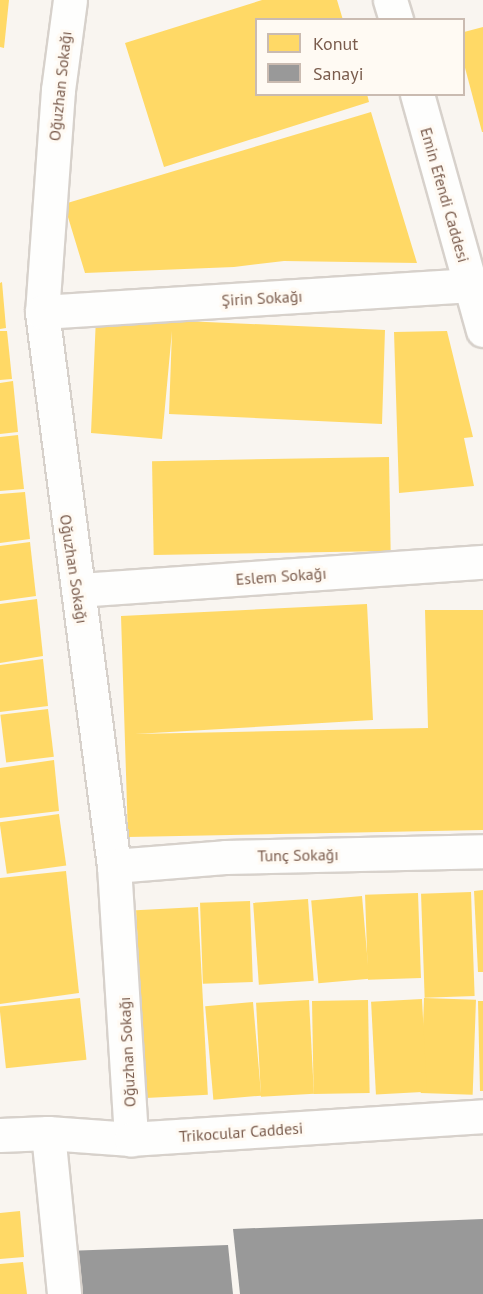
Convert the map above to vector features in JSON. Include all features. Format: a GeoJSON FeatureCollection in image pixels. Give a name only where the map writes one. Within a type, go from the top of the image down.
{"type":"FeatureCollection","features":[{"type":"Feature","properties":{"kind":"street"},"geometry":{"type":"LineString","coordinates":[[390,0],[395,18]]}},
{"type":"Feature","properties":{"kind":"street","name":"Oğuzhan Sokağı"},"geometry":{"type":"LineString","coordinates":[[78,2],[58,90],[42,312],[63,499],[79,590],[114,866],[131,1139]]}},
{"type":"Feature","properties":{"kind":"street","name":"Emin Efendi Caddesi"},"geometry":{"type":"LineString","coordinates":[[418,96],[477,285],[483,330]]}},
{"type":"Feature","properties":{"kind":"street","name":"Şirin Sokağı"},"geometry":{"type":"LineString","coordinates":[[42,312],[477,285]]}},
{"type":"Feature","properties":{"kind":"street","name":"Eslem Sokağı"},"geometry":{"type":"LineString","coordinates":[[79,590],[483,562]]}},
{"type":"Feature","properties":{"kind":"street","name":"Tunç Sokağı"},"geometry":{"type":"LineString","coordinates":[[114,866],[225,857],[483,851]]}},
{"type":"Feature","properties":{"kind":"street","name":"Trikocular Caddesi"},"geometry":{"type":"LineString","coordinates":[[0,1135],[48,1132],[131,1139],[483,1116]]}},
{"type":"Feature","properties":{"kind":"street"},"geometry":{"type":"LineString","coordinates":[[48,1132],[64,1294]]}},
{"type":"Feature","properties":{"kind":"building: Konut"},"geometry":{"type":"Polygon","coordinates":[[[0,0],[9,0],[4,48],[0,47],[0,0]]]}},
{"type":"Feature","properties":{"kind":"building: Konut"},"geometry":{"type":"Polygon","coordinates":[[[262,0],[337,0],[342,18],[255,18],[255,96],[368,96],[369,102],[164,167],[125,43],[262,0]]]}},
{"type":"Feature","properties":{"kind":"building: Konut"},"geometry":{"type":"Polygon","coordinates":[[[483,27],[483,132],[465,68],[465,32],[483,27]]]}},
{"type":"Feature","properties":{"kind":"building: Konut"},"geometry":{"type":"Polygon","coordinates":[[[371,112],[417,263],[284,261],[234,267],[85,273],[64,204],[371,112]]]}},
{"type":"Feature","properties":{"kind":"building: Konut"},"geometry":{"type":"Polygon","coordinates":[[[2,282],[6,328],[0,329],[0,283],[2,282]]]}},
{"type":"Feature","properties":{"kind":"building: Konut"},"geometry":{"type":"Polygon","coordinates":[[[96,317],[385,330],[382,424],[169,414],[172,331],[162,439],[91,433],[96,317]]]}},
{"type":"Feature","properties":{"kind":"building: Konut"},"geometry":{"type":"Polygon","coordinates":[[[0,331],[7,331],[12,379],[0,380],[0,331]]]}},
{"type":"Feature","properties":{"kind":"building: Konut"},"geometry":{"type":"Polygon","coordinates":[[[447,331],[473,437],[464,438],[474,486],[399,493],[394,332],[447,331]]]}},
{"type":"Feature","properties":{"kind":"building: Konut"},"geometry":{"type":"Polygon","coordinates":[[[13,381],[18,432],[0,434],[0,383],[13,381]]]}},
{"type":"Feature","properties":{"kind":"building: Konut"},"geometry":{"type":"Polygon","coordinates":[[[18,435],[24,489],[0,491],[0,437],[18,435]]]}},
{"type":"Feature","properties":{"kind":"building: Konut"},"geometry":{"type":"Polygon","coordinates":[[[389,457],[391,551],[154,555],[152,461],[389,457]]]}},
{"type":"Feature","properties":{"kind":"building: Konut"},"geometry":{"type":"Polygon","coordinates":[[[25,492],[30,539],[0,543],[0,494],[25,492]]]}},
{"type":"Feature","properties":{"kind":"building: Konut"},"geometry":{"type":"Polygon","coordinates":[[[30,542],[36,596],[0,601],[0,546],[30,542]]]}},
{"type":"Feature","properties":{"kind":"building: Konut"},"geometry":{"type":"Polygon","coordinates":[[[37,599],[43,656],[0,663],[0,604],[37,599]]]}},
{"type":"Feature","properties":{"kind":"building: Konut"},"geometry":{"type":"Polygon","coordinates":[[[367,604],[373,720],[135,734],[428,728],[425,610],[483,610],[483,830],[128,837],[121,616],[367,604]]]}},
{"type":"Feature","properties":{"kind":"building: Konut"},"geometry":{"type":"Polygon","coordinates":[[[43,659],[48,706],[0,712],[0,665],[43,659]]]}},
{"type":"Feature","properties":{"kind":"building: Konut"},"geometry":{"type":"Polygon","coordinates":[[[48,709],[54,757],[6,762],[0,715],[48,709]]]}},
{"type":"Feature","properties":{"kind":"building: Konut"},"geometry":{"type":"Polygon","coordinates":[[[54,760],[59,811],[0,818],[0,768],[54,760]]]}},
{"type":"Feature","properties":{"kind":"building: Konut"},"geometry":{"type":"Polygon","coordinates":[[[59,814],[66,865],[7,874],[0,822],[59,814]]]}},
{"type":"Feature","properties":{"kind":"building: Konut"},"geometry":{"type":"Polygon","coordinates":[[[66,871],[79,993],[0,1004],[0,878],[66,871]]]}},
{"type":"Feature","properties":{"kind":"building: Konut"},"geometry":{"type":"Polygon","coordinates":[[[483,890],[483,972],[478,972],[474,891],[483,890]]]}},
{"type":"Feature","properties":{"kind":"building: Konut"},"geometry":{"type":"Polygon","coordinates":[[[471,892],[475,996],[425,998],[421,894],[471,892]]]}},
{"type":"Feature","properties":{"kind":"building: Konut"},"geometry":{"type":"Polygon","coordinates":[[[418,893],[421,978],[368,980],[365,895],[418,893]]]}},
{"type":"Feature","properties":{"kind":"building: Konut"},"geometry":{"type":"Polygon","coordinates":[[[362,896],[369,979],[318,983],[311,900],[362,896]]]}},
{"type":"Feature","properties":{"kind":"building: Konut"},"geometry":{"type":"Polygon","coordinates":[[[308,899],[314,981],[259,985],[253,903],[308,899]]]}},
{"type":"Feature","properties":{"kind":"building: Konut"},"geometry":{"type":"Polygon","coordinates":[[[250,901],[253,982],[203,984],[200,903],[250,901]]]}},
{"type":"Feature","properties":{"kind":"building: Konut"},"geometry":{"type":"Polygon","coordinates":[[[198,907],[208,1095],[146,1098],[136,910],[198,907]]]}},
{"type":"Feature","properties":{"kind":"building: Konut"},"geometry":{"type":"Polygon","coordinates":[[[80,998],[86,1060],[6,1068],[0,1006],[80,998]]]}},
{"type":"Feature","properties":{"kind":"building: Konut"},"geometry":{"type":"Polygon","coordinates":[[[424,998],[476,1000],[473,1095],[421,1093],[424,998]]]}},
{"type":"Feature","properties":{"kind":"building: Konut"},"geometry":{"type":"Polygon","coordinates":[[[422,999],[427,1092],[376,1095],[371,1002],[422,999]]]}},
{"type":"Feature","properties":{"kind":"building: Konut"},"geometry":{"type":"Polygon","coordinates":[[[309,1000],[314,1094],[261,1097],[256,1003],[309,1000]]]}},
{"type":"Feature","properties":{"kind":"building: Konut"},"geometry":{"type":"Polygon","coordinates":[[[368,1000],[370,1093],[314,1094],[312,1001],[368,1000]]]}},
{"type":"Feature","properties":{"kind":"building: Konut"},"geometry":{"type":"Polygon","coordinates":[[[478,1001],[483,1001],[483,1091],[480,1091],[478,1001]]]}},
{"type":"Feature","properties":{"kind":"building: Konut"},"geometry":{"type":"Polygon","coordinates":[[[253,1002],[261,1096],[213,1100],[205,1006],[253,1002]]]}},
{"type":"Feature","properties":{"kind":"building: Konut"},"geometry":{"type":"Polygon","coordinates":[[[20,1211],[24,1257],[0,1259],[0,1213],[20,1211]]]}},
{"type":"Feature","properties":{"kind":"building: Konut"},"geometry":{"type":"Polygon","coordinates":[[[23,1262],[27,1294],[0,1294],[0,1264],[23,1262]]]}},
{"type":"Feature","properties":{"kind":"building: Sanayi"},"geometry":{"type":"Polygon","coordinates":[[[483,1219],[483,1294],[240,1294],[233,1229],[483,1219]]]}},
{"type":"Feature","properties":{"kind":"building: Sanayi"},"geometry":{"type":"Polygon","coordinates":[[[228,1245],[233,1294],[70,1294],[66,1251],[228,1245]]]}}]}
